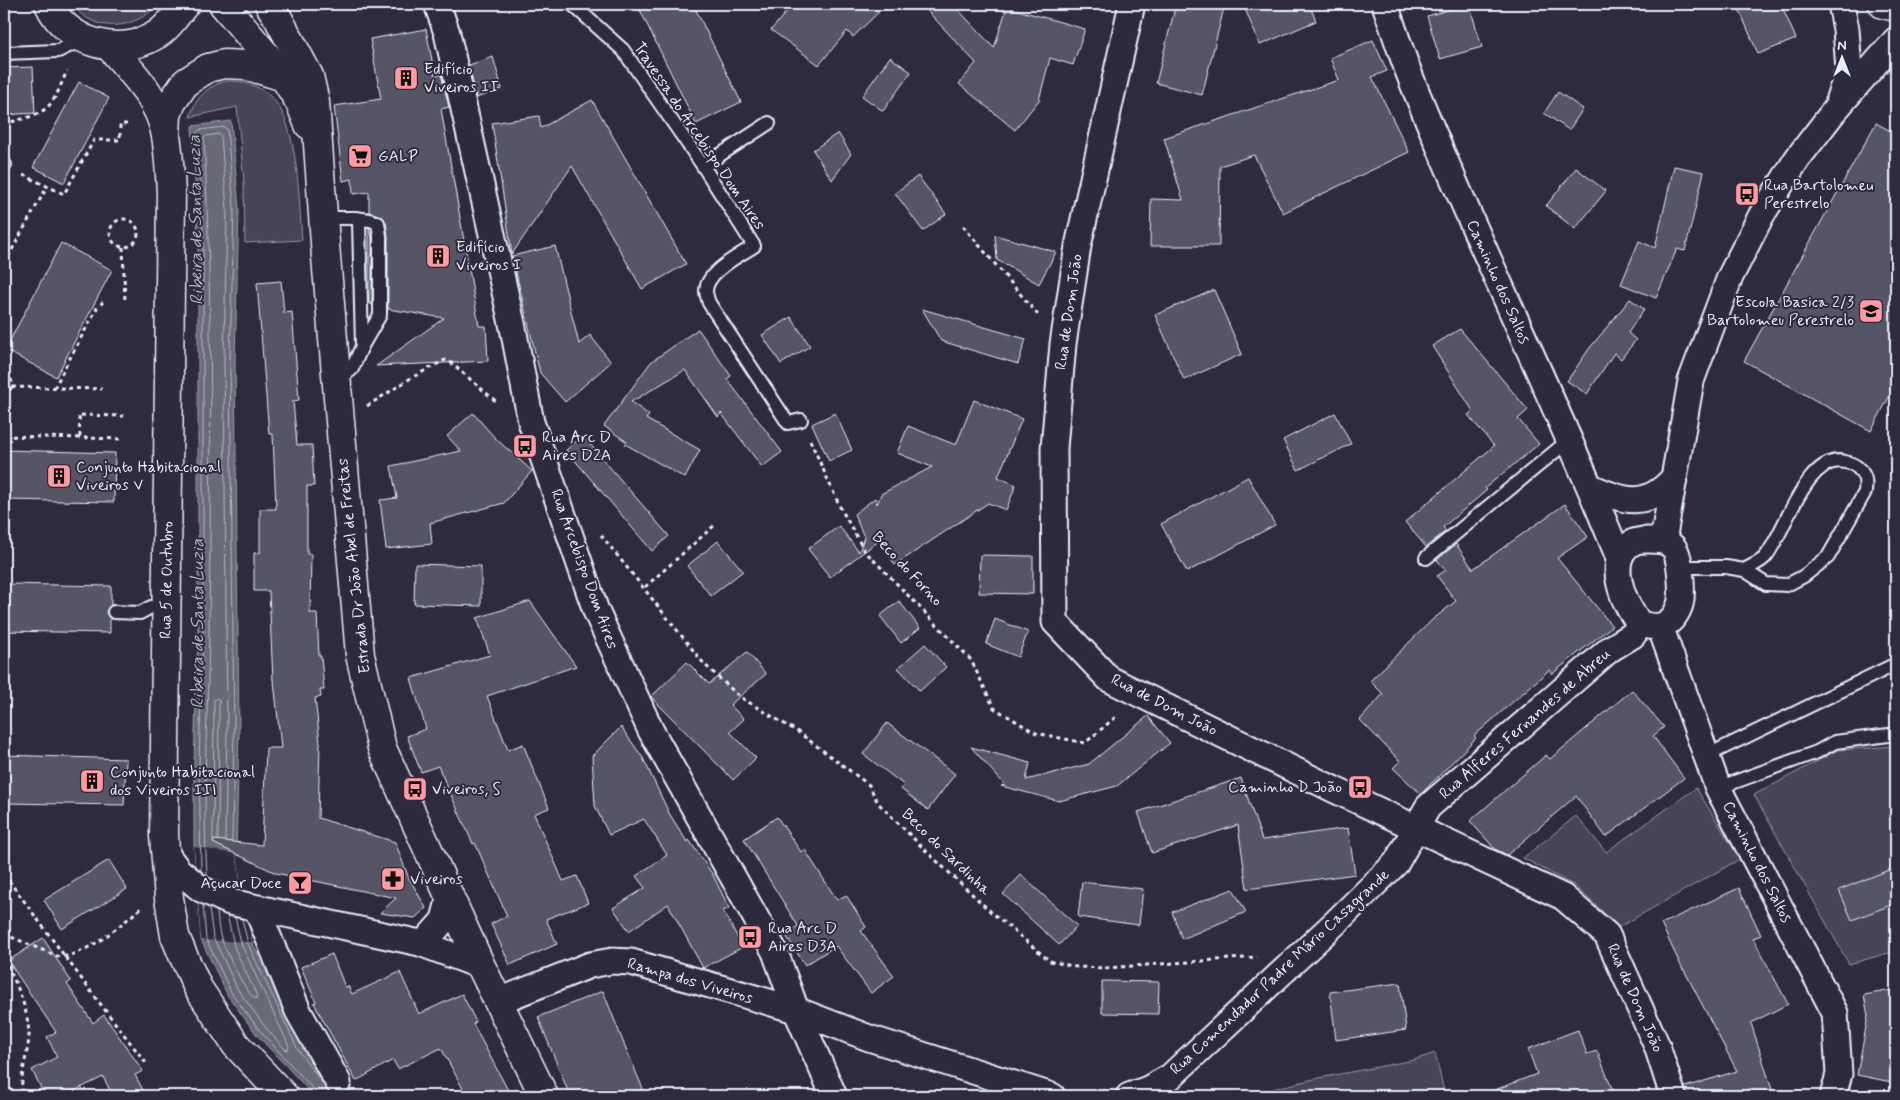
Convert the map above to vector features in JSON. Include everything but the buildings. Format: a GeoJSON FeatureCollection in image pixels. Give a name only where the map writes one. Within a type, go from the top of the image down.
{"type":"FeatureCollection","features":[{"type":"Feature","properties":{"kind":"main road","name":"Rua 5 de Outubro"},"geometry":{"type":"LineString","coordinates":[[49,4],[52,11],[66,27],[96,43],[140,82],[155,105],[166,135],[171,203],[165,853],[169,898],[176,936],[198,988],[236,1045],[284,1096]]}},
{"type":"Feature","properties":{"kind":"main road"},"geometry":{"type":"LineString","coordinates":[[96,43],[133,44],[155,36],[166,28],[184,4]]}},
{"type":"Feature","properties":{"kind":"main road","name":"Estrada Dr João Abel de Freitas"},"geometry":{"type":"LineString","coordinates":[[269,4],[309,76],[316,102],[336,382],[360,655],[369,698],[382,748],[498,1001],[544,1096]]}},
{"type":"Feature","properties":{"kind":"main road"},"geometry":{"type":"LineString","coordinates":[[1883,4],[1896,7]]}},
{"type":"Feature","properties":{"kind":"main road","name":"Estrada Dr João Abel de Freitas"},"geometry":{"type":"LineString","coordinates":[[226,6],[284,77],[300,103],[318,150]]}},
{"type":"Feature","properties":{"kind":"main road"},"geometry":{"type":"LineString","coordinates":[[166,135],[167,115],[172,102],[186,82],[208,68],[224,64],[246,65],[284,77]]}},
{"type":"Feature","properties":{"kind":"street","name":"Rua Arcebispo Dom Aires"},"geometry":{"type":"LineString","coordinates":[[438,4],[447,33],[513,328],[531,422],[596,611],[650,731],[775,952],[796,1010],[834,1096]]}},
{"type":"Feature","properties":{"kind":"street","name":"Rua de Dom João"},"geometry":{"type":"LineString","coordinates":[[1132,4],[1078,246],[1063,344],[1054,448],[1055,622],[1109,679],[1414,828],[1440,838],[1564,897],[1607,935],[1657,1046],[1673,1096]]}},
{"type":"Feature","properties":{"kind":"street","name":"Caminho dos Saltos"},"geometry":{"type":"LineString","coordinates":[[1385,4],[1413,84],[1486,256],[1591,487],[1619,558]]}},
{"type":"Feature","properties":{"kind":"street"},"geometry":{"type":"LineString","coordinates":[[1835,110],[1850,70],[1846,29],[1841,4]]}},
{"type":"Feature","properties":{"kind":"street"},"geometry":{"type":"LineString","coordinates":[[1663,541],[1691,381],[1730,277],[1766,208],[1797,159],[1835,110],[1896,40]]}},
{"type":"Feature","properties":{"kind":"street"},"geometry":{"type":"LineString","coordinates":[[1591,487],[1619,499],[1640,501],[1665,489],[1674,478]]}},
{"type":"Feature","properties":{"kind":"street"},"geometry":{"type":"LineString","coordinates":[[1663,541],[1672,545],[1678,552],[1681,602],[1676,614],[1668,623],[1650,625],[1632,615],[1623,594],[1618,571],[1619,558],[1633,542],[1663,541]]}},
{"type":"Feature","properties":{"kind":"street","name":"Caminho dos Saltos"},"geometry":{"type":"LineString","coordinates":[[1650,625],[1672,662],[1718,788],[1835,1013],[1839,1074],[1833,1096]]}},
{"type":"Feature","properties":{"kind":"street","name":"Rua Alferes Fernandes de Abreu"},"geometry":{"type":"LineString","coordinates":[[1414,828],[1428,807],[1610,649],[1650,625]]}},
{"type":"Feature","properties":{"kind":"street","name":"Rua Comendador Padre Mário Casagrande"},"geometry":{"type":"LineString","coordinates":[[1129,1096],[1148,1089],[1170,1077],[1336,922],[1396,863],[1414,828]]}},
{"type":"Feature","properties":{"kind":"street"},"geometry":{"type":"LineString","coordinates":[[165,853],[179,870],[201,889],[230,902],[423,944],[482,966]]}},
{"type":"Feature","properties":{"kind":"street"},"geometry":{"type":"LineString","coordinates":[[423,944],[444,920],[450,897]]}},
{"type":"Feature","properties":{"kind":"street"},"geometry":{"type":"LineString","coordinates":[[256,909],[298,1011],[338,1082]]}},
{"type":"Feature","properties":{"kind":"street","name":"Rampa dos Viveiros"},"geometry":{"type":"LineString","coordinates":[[498,1001],[590,965],[612,961],[631,962],[749,998],[796,1010]]}},
{"type":"Feature","properties":{"kind":"street"},"geometry":{"type":"LineString","coordinates":[[796,1010],[870,1038],[1052,1096]]}},
{"type":"Feature","properties":{"kind":"lane","name":"Travessa do Arcebispo Dom Aires"},"geometry":{"type":"LineString","coordinates":[[572,4],[623,50],[703,166],[754,246],[711,277],[706,290],[708,303],[788,423],[801,420]]}},
{"type":"Feature","properties":{"kind":"lane"},"geometry":{"type":"LineString","coordinates":[[4,52],[58,51],[96,43]]}},
{"type":"Feature","properties":{"kind":"lane"},"geometry":{"type":"LineString","coordinates":[[703,166],[769,123]]}},
{"type":"Feature","properties":{"kind":"lane"},"geometry":{"type":"LineString","coordinates":[[323,218],[370,220],[378,223],[380,236],[380,314],[362,346],[352,369],[336,382]]}},
{"type":"Feature","properties":{"kind":"lane"},"geometry":{"type":"LineString","coordinates":[[355,218],[358,222],[362,346]]}},
{"type":"Feature","properties":{"kind":"lane"},"geometry":{"type":"LineString","coordinates":[[1426,558],[1569,440]]}},
{"type":"Feature","properties":{"kind":"lane"},"geometry":{"type":"LineString","coordinates":[[1680,567],[1726,567],[1744,570],[1766,584],[1787,585],[1804,576],[1828,557],[1865,492],[1866,481],[1861,470],[1855,464],[1843,461],[1831,461],[1819,469],[1801,492],[1766,557],[1744,570]]}},
{"type":"Feature","properties":{"kind":"lane"},"geometry":{"type":"LineString","coordinates":[[114,612],[140,613],[151,607]]}},
{"type":"Feature","properties":{"kind":"lane"},"geometry":{"type":"LineString","coordinates":[[1706,756],[1896,664]]}},
{"type":"Feature","properties":{"kind":"lane"},"geometry":{"type":"LineString","coordinates":[[1718,788],[1817,752],[1835,742],[1896,734]]}},
{"type":"Feature","properties":{"kind":"path"},"geometry":{"type":"LineString","coordinates":[[4,124],[46,109],[52,103],[69,68]]}},
{"type":"Feature","properties":{"kind":"path"},"geometry":{"type":"LineString","coordinates":[[4,165],[64,194],[94,140],[120,140],[120,124],[139,123]]}},
{"type":"Feature","properties":{"kind":"path"},"geometry":{"type":"LineString","coordinates":[[4,264],[47,187]]}},
{"type":"Feature","properties":{"kind":"path"},"geometry":{"type":"LineString","coordinates":[[123,220],[134,224],[137,236],[130,245],[123,247],[113,242],[110,237],[110,231],[117,221],[123,220]]}},
{"type":"Feature","properties":{"kind":"path"},"geometry":{"type":"LineString","coordinates":[[962,226],[1063,344]]}},
{"type":"Feature","properties":{"kind":"path"},"geometry":{"type":"LineString","coordinates":[[123,247],[125,302]]}},
{"type":"Feature","properties":{"kind":"path"},"geometry":{"type":"LineString","coordinates":[[54,388],[97,308],[103,302]]}},
{"type":"Feature","properties":{"kind":"path"},"geometry":{"type":"LineString","coordinates":[[364,408],[411,378],[445,360],[450,361],[513,415],[531,422]]}},
{"type":"Feature","properties":{"kind":"path"},"geometry":{"type":"LineString","coordinates":[[4,374],[10,378],[12,387],[4,395]]}},
{"type":"Feature","properties":{"kind":"path"},"geometry":{"type":"LineString","coordinates":[[12,387],[102,389]]}},
{"type":"Feature","properties":{"kind":"path"},"geometry":{"type":"LineString","coordinates":[[80,437],[79,415],[124,416]]}},
{"type":"Feature","properties":{"kind":"path","name":"Beco do Forno"},"geometry":{"type":"LineString","coordinates":[[801,420],[840,507],[864,550],[971,660],[994,708],[1036,733],[1085,743],[1119,714],[1138,693]]}},
{"type":"Feature","properties":{"kind":"path"},"geometry":{"type":"LineString","coordinates":[[4,436],[124,439]]}},
{"type":"Feature","properties":{"kind":"path"},"geometry":{"type":"LineString","coordinates":[[644,587],[716,524]]}},
{"type":"Feature","properties":{"kind":"path","name":"Beco do Sardinha"},"geometry":{"type":"LineString","coordinates":[[595,528],[705,665],[740,697],[798,732],[869,785],[878,803],[924,849],[990,911],[1050,961],[1076,967],[1106,968],[1259,956]]}},
{"type":"Feature","properties":{"kind":"path"},"geometry":{"type":"LineString","coordinates":[[4,874],[146,1063]]}},
{"type":"Feature","properties":{"kind":"path"},"geometry":{"type":"LineString","coordinates":[[4,934],[59,957],[65,957],[104,938],[141,908],[147,906]]}},
{"type":"Feature","properties":{"kind":"path"},"geometry":{"type":"LineString","coordinates":[[4,958],[19,990],[26,1013],[29,1036],[22,1084],[24,1096]]}},
{"type":"Feature","properties":{"kind":"shaded area"},"geometry":{"type":"Polygon","coordinates":[[[72,4],[159,4],[149,13],[138,19],[127,24],[115,25],[92,21],[81,14],[72,4]]]}},
{"type":"Feature","properties":{"kind":"shaded area"},"geometry":{"type":"Polygon","coordinates":[[[227,81],[246,83],[257,87],[272,98],[281,110],[293,145],[302,240],[245,243],[244,182],[237,107],[190,117],[195,104],[203,93],[227,81]]]}},
{"type":"Feature","properties":{"kind":"shaded area"},"geometry":{"type":"Polygon","coordinates":[[[1896,746],[1896,951],[1849,964],[1754,795],[1838,750],[1896,746]]]}},
{"type":"Feature","properties":{"kind":"shaded area"},"geometry":{"type":"Polygon","coordinates":[[[1696,788],[1740,859],[1619,927],[1575,886],[1523,858],[1576,816],[1606,852],[1696,788]]]}},
{"type":"Feature","properties":{"kind":"shaded area"},"geometry":{"type":"Polygon","coordinates":[[[1435,1053],[1445,1096],[1243,1096],[1314,1079],[1414,1060],[1435,1053]]]}},
{"type":"Feature","properties":{"kind":"water","name":"Ribeira de Santa Luzia"},"geometry":{"type":"Polygon","coordinates":[[[231,121],[239,208],[235,360],[239,730],[236,854],[252,942],[303,1048],[338,1096],[314,1096],[257,1035],[228,996],[201,940],[194,847],[194,764],[198,632],[198,237],[192,126],[231,121]]]}},
{"type":"Feature","properties":{"kind":"pier"},"geometry":{"type":"Polygon","coordinates":[[[194,847],[236,854],[252,942],[201,940],[194,847]]]}},
{"type":"Feature","properties":{"kind":"place","name":"Edifício Viveiros II"},"geometry":{"type":"Point","coordinates":[406,78]}},
{"type":"Feature","properties":{"kind":"place","name":"GALP"},"geometry":{"type":"Point","coordinates":[360,156]}},
{"type":"Feature","properties":{"kind":"place","name":"Rua Bartolomeu Perestrelo"},"geometry":{"type":"Point","coordinates":[1747,194]}},
{"type":"Feature","properties":{"kind":"place","name":"Edifício Viveiros I"},"geometry":{"type":"Point","coordinates":[438,256]}},
{"type":"Feature","properties":{"kind":"place","name":"Escola Basica 2/3 Bartolomeu Perestrelo"},"geometry":{"type":"Point","coordinates":[1871,311]}},
{"type":"Feature","properties":{"kind":"place","name":"Rua Arc D Aires D2A"},"geometry":{"type":"Point","coordinates":[525,446]}},
{"type":"Feature","properties":{"kind":"place","name":"Conjunto Habitacional Viveiros V"},"geometry":{"type":"Point","coordinates":[59,476]}},
{"type":"Feature","properties":{"kind":"place","name":"Conjunto Habitacional dos Viveiros III"},"geometry":{"type":"Point","coordinates":[92,781]}},
{"type":"Feature","properties":{"kind":"place","name":"Caminho D João"},"geometry":{"type":"Point","coordinates":[1360,787]}},
{"type":"Feature","properties":{"kind":"place","name":"Viveiros, S"},"geometry":{"type":"Point","coordinates":[415,789]}},
{"type":"Feature","properties":{"kind":"place","name":"Viveiros"},"geometry":{"type":"Point","coordinates":[393,879]}},
{"type":"Feature","properties":{"kind":"place","name":"Açucar Doce"},"geometry":{"type":"Point","coordinates":[300,883]}},
{"type":"Feature","properties":{"kind":"place","name":"Rua Arc D Aires D3A"},"geometry":{"type":"Point","coordinates":[750,937]}}]}
